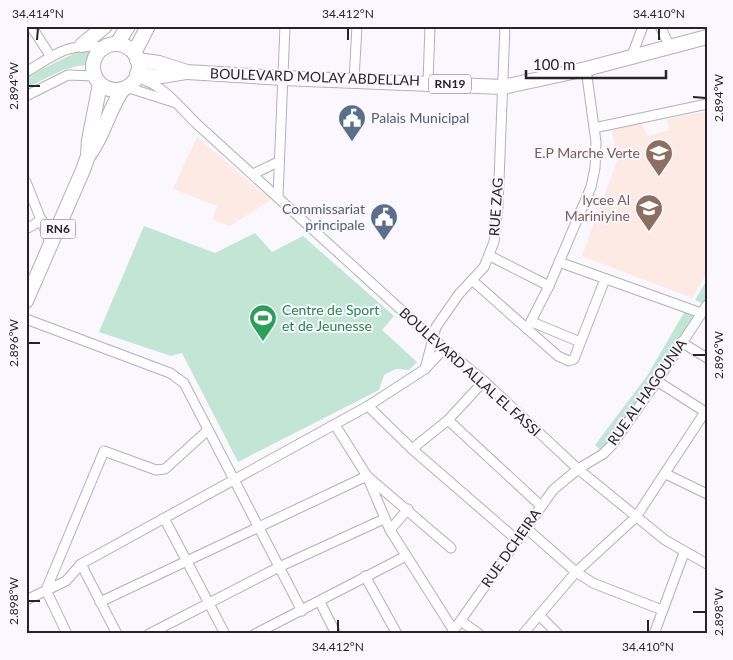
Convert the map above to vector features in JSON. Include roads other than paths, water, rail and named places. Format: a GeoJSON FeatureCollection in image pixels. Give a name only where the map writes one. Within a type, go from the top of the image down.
{"type":"FeatureCollection","features":[{"type":"Feature","properties":{"kind":"main road"},"geometry":{"type":"LineString","coordinates":[[82,45],[105,26]]}},
{"type":"Feature","properties":{"kind":"main road","name":"RN6"},"geometry":{"type":"LineString","coordinates":[[88,156],[97,80],[92,65],[96,55],[110,46],[128,26]]}},
{"type":"Feature","properties":{"kind":"main road"},"geometry":{"type":"LineString","coordinates":[[97,80],[115,90],[130,82],[135,56],[148,26]]}},
{"type":"Feature","properties":{"kind":"main road","name":"BOULEVARD MOLAY ABDELLAH"},"geometry":{"type":"LineString","coordinates":[[187,72],[503,87],[586,70],[707,38]]}},
{"type":"Feature","properties":{"kind":"main road"},"geometry":{"type":"LineString","coordinates":[[110,46],[123,45],[135,56]]}},
{"type":"Feature","properties":{"kind":"main road","name":"RN19"},"geometry":{"type":"LineString","coordinates":[[135,56],[187,72]]}},
{"type":"Feature","properties":{"kind":"main road","name":"RN19"},"geometry":{"type":"LineString","coordinates":[[130,82],[187,72]]}},
{"type":"Feature","properties":{"kind":"main road","name":"RN6"},"geometry":{"type":"LineString","coordinates":[[26,301],[88,156],[98,143],[112,106],[130,82]]}},
{"type":"Feature","properties":{"kind":"street"},"geometry":{"type":"LineString","coordinates":[[31,26],[51,57]]}},
{"type":"Feature","properties":{"kind":"street"},"geometry":{"type":"LineString","coordinates":[[278,196],[278,162],[286,26]]}},
{"type":"Feature","properties":{"kind":"street"},"geometry":{"type":"LineString","coordinates":[[354,80],[357,26]]}},
{"type":"Feature","properties":{"kind":"street"},"geometry":{"type":"LineString","coordinates":[[428,82],[430,26]]}},
{"type":"Feature","properties":{"kind":"street","name":"RUE ZAG"},"geometry":{"type":"LineString","coordinates":[[424,370],[432,338],[447,310],[473,281],[490,256],[497,224],[505,26]]}},
{"type":"Feature","properties":{"kind":"street"},"geometry":{"type":"LineString","coordinates":[[631,58],[643,26]]}},
{"type":"Feature","properties":{"kind":"street"},"geometry":{"type":"LineString","coordinates":[[660,26],[670,47]]}},
{"type":"Feature","properties":{"kind":"street"},"geometry":{"type":"LineString","coordinates":[[26,72],[65,50],[82,45],[110,46]]}},
{"type":"Feature","properties":{"kind":"street"},"geometry":{"type":"LineString","coordinates":[[530,325],[591,188],[596,158],[586,70]]}},
{"type":"Feature","properties":{"kind":"street"},"geometry":{"type":"LineString","coordinates":[[26,96],[68,75],[97,80]]}},
{"type":"Feature","properties":{"kind":"street"},"geometry":{"type":"LineString","coordinates":[[130,82],[173,102]]}},
{"type":"Feature","properties":{"kind":"street","name":"BOULEVARD ALLAL EL FASSI"},"geometry":{"type":"LineString","coordinates":[[130,82],[156,84],[173,102],[432,338],[484,381],[578,469],[636,517],[684,553],[707,564]]}},
{"type":"Feature","properties":{"kind":"street"},"geometry":{"type":"LineString","coordinates":[[594,128],[707,104]]}},
{"type":"Feature","properties":{"kind":"street"},"geometry":{"type":"LineString","coordinates":[[253,174],[278,162]]}},
{"type":"Feature","properties":{"kind":"street"},"geometry":{"type":"LineString","coordinates":[[26,182],[51,245]]}},
{"type":"Feature","properties":{"kind":"street"},"geometry":{"type":"LineString","coordinates":[[26,228],[42,220]]}},
{"type":"Feature","properties":{"kind":"street"},"geometry":{"type":"LineString","coordinates":[[490,256],[549,286]]}},
{"type":"Feature","properties":{"kind":"street"},"geometry":{"type":"LineString","coordinates":[[559,262],[701,313]]}},
{"type":"Feature","properties":{"kind":"street"},"geometry":{"type":"LineString","coordinates":[[473,281],[530,325],[564,360],[574,359],[605,279]]}},
{"type":"Feature","properties":{"kind":"street","name":"RUE AL HAGOUNIA"},"geometry":{"type":"LineString","coordinates":[[578,469],[603,454],[612,445],[657,381],[707,304]]}},
{"type":"Feature","properties":{"kind":"street"},"geometry":{"type":"LineString","coordinates":[[26,319],[177,377],[184,383],[233,481],[302,611]]}},
{"type":"Feature","properties":{"kind":"street"},"geometry":{"type":"LineString","coordinates":[[530,325],[580,342]]}},
{"type":"Feature","properties":{"kind":"street"},"geometry":{"type":"LineString","coordinates":[[681,342],[707,358]]}},
{"type":"Feature","properties":{"kind":"street"},"geometry":{"type":"LineString","coordinates":[[26,600],[66,581],[81,564],[368,406],[424,370],[445,348]]}},
{"type":"Feature","properties":{"kind":"street"},"geometry":{"type":"LineString","coordinates":[[412,449],[448,420],[484,381]]}},
{"type":"Feature","properties":{"kind":"street"},"geometry":{"type":"LineString","coordinates":[[522,634],[576,572],[636,517],[706,413],[657,381]]}},
{"type":"Feature","properties":{"kind":"street"},"geometry":{"type":"LineString","coordinates":[[368,406],[412,449],[517,540]]}},
{"type":"Feature","properties":{"kind":"street"},"geometry":{"type":"LineString","coordinates":[[448,420],[541,506]]}},
{"type":"Feature","properties":{"kind":"street"},"geometry":{"type":"LineString","coordinates":[[335,425],[367,476],[390,530],[452,632]]}},
{"type":"Feature","properties":{"kind":"street"},"geometry":{"type":"LineString","coordinates":[[68,634],[46,590],[104,451],[156,470],[165,469],[208,430]]}},
{"type":"Feature","properties":{"kind":"street","name":"RUE DCHEIRA"},"geometry":{"type":"LineString","coordinates":[[452,632],[462,621],[553,490],[578,469]]}},
{"type":"Feature","properties":{"kind":"street"},"geometry":{"type":"LineString","coordinates":[[666,474],[707,494]]}},
{"type":"Feature","properties":{"kind":"street"},"geometry":{"type":"LineString","coordinates":[[367,476],[408,509],[451,548]]}},
{"type":"Feature","properties":{"kind":"street"},"geometry":{"type":"LineString","coordinates":[[100,602],[187,559],[367,476]]}},
{"type":"Feature","properties":{"kind":"street"},"geometry":{"type":"LineString","coordinates":[[390,530],[408,509]]}},
{"type":"Feature","properties":{"kind":"street"},"geometry":{"type":"LineString","coordinates":[[164,518],[210,602],[225,634]]}},
{"type":"Feature","properties":{"kind":"street"},"geometry":{"type":"LineString","coordinates":[[149,634],[279,567],[384,519]]}},
{"type":"Feature","properties":{"kind":"street"},"geometry":{"type":"LineString","coordinates":[[526,528],[576,572],[609,590],[662,610]]}},
{"type":"Feature","properties":{"kind":"street"},"geometry":{"type":"LineString","coordinates":[[654,634],[684,553]]}},
{"type":"Feature","properties":{"kind":"street"},"geometry":{"type":"LineString","coordinates":[[255,634],[406,556]]}},
{"type":"Feature","properties":{"kind":"street"},"geometry":{"type":"LineString","coordinates":[[81,564],[117,634]]}},
{"type":"Feature","properties":{"kind":"street"},"geometry":{"type":"LineString","coordinates":[[365,576],[397,634]]}},
{"type":"Feature","properties":{"kind":"street"},"geometry":{"type":"LineString","coordinates":[[320,602],[336,634]]}},
{"type":"Feature","properties":{"kind":"street"},"geometry":{"type":"LineString","coordinates":[[539,615],[558,634]]}},
{"type":"Feature","properties":{"kind":"street"},"geometry":{"type":"LineString","coordinates":[[462,621],[479,634]]}},
{"type":"Feature","properties":{"kind":"street"},"geometry":{"type":"LineString","coordinates":[[275,624],[280,634]]}},
{"type":"Feature","properties":{"kind":"place","name":"Palais Municipal"},"geometry":{"type":"Point","coordinates":[352,142]}},
{"type":"Feature","properties":{"kind":"place","name":"E.P Marche Verte"},"geometry":{"type":"Point","coordinates":[659,177]}},
{"type":"Feature","properties":{"kind":"place","name":"lycee Al Mariniyine"},"geometry":{"type":"Point","coordinates":[649,232]}},
{"type":"Feature","properties":{"kind":"place","name":"Commissariat principale"},"geometry":{"type":"Point","coordinates":[384,241]}},
{"type":"Feature","properties":{"kind":"place","name":"Centre de Sport et de Jeunesse"},"geometry":{"type":"Point","coordinates":[263,342]}}]}
